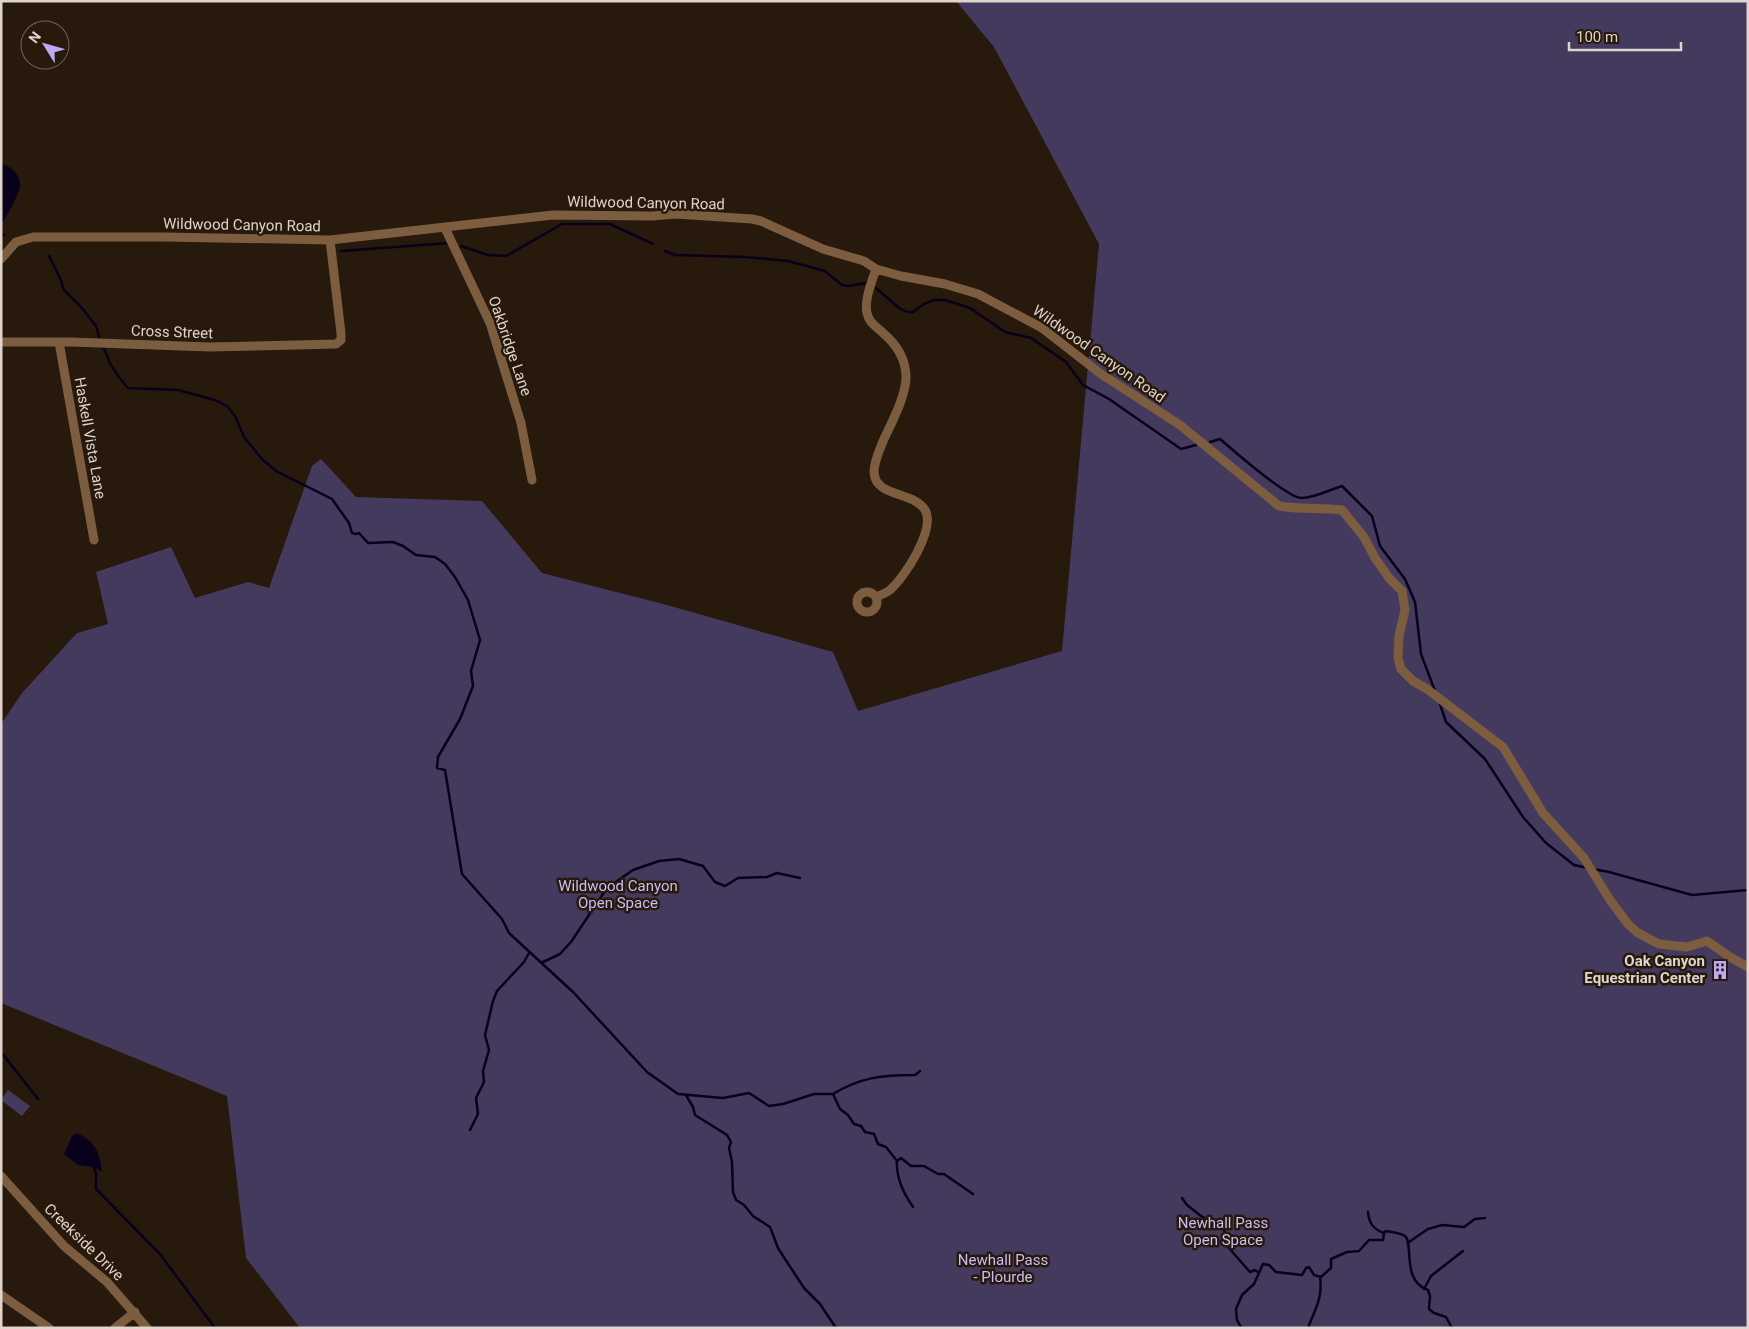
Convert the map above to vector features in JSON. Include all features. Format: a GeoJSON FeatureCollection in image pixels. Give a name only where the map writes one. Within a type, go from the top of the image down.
{"type":"FeatureCollection","features":[{"type":"Feature","properties":{"kind":"street","name":"Wildwood Canyon Road"},"geometry":{"type":"LineString","coordinates":[[1,259],[16,242],[33,237],[330,240],[553,215],[652,216],[676,214],[762,221],[823,248],[876,268],[901,276],[963,289],[991,300],[1042,328],[1101,374],[1180,425],[1279,506],[1298,509],[1313,507],[1342,510],[1364,537],[1375,558],[1389,578],[1402,590],[1406,610],[1399,636],[1398,658],[1401,669],[1413,681],[1431,692],[1503,747],[1543,812],[1587,863],[1619,912],[1638,934],[1659,944],[1687,947],[1707,941],[1748,967]]}},
{"type":"Feature","properties":{"kind":"street","name":"Oakbridge Lane"},"geometry":{"type":"LineString","coordinates":[[445,228],[490,323],[521,422],[532,480]]}},
{"type":"Feature","properties":{"kind":"street","name":"Cross Street"},"geometry":{"type":"LineString","coordinates":[[1,342],[209,347],[336,344],[341,340],[330,240]]}},
{"type":"Feature","properties":{"kind":"street"},"geometry":{"type":"LineString","coordinates":[[876,268],[866,311],[870,321],[896,346],[903,358],[906,385],[875,462],[874,473],[883,488],[916,500],[922,505],[926,512],[928,523],[918,549],[906,570],[888,592],[876,597]]}},
{"type":"Feature","properties":{"kind":"street","name":"Haskell Vista Lane"},"geometry":{"type":"LineString","coordinates":[[58,342],[94,540]]}},
{"type":"Feature","properties":{"kind":"street","name":"Creekside Drive"},"geometry":{"type":"LineString","coordinates":[[1,1176],[57,1239],[107,1282],[147,1328]]}},
{"type":"Feature","properties":{"kind":"street"},"geometry":{"type":"LineString","coordinates":[[1,1295],[49,1328]]}},
{"type":"Feature","properties":{"kind":"street"},"geometry":{"type":"LineString","coordinates":[[115,1328],[135,1312]]}},
{"type":"Feature","properties":{"kind":"green space"},"geometry":{"type":"Polygon","coordinates":[[[956,1],[1748,1],[1748,1328],[300,1328],[246,1258],[227,1096],[1,1003],[1,724],[22,693],[77,633],[108,624],[96,572],[171,547],[195,598],[248,582],[269,588],[312,466],[321,459],[356,497],[482,501],[542,573],[667,605],[833,652],[858,711],[1062,651],[1099,244],[994,47],[956,1]]]}},
{"type":"Feature","properties":{"kind":"green space"},"geometry":{"type":"Polygon","coordinates":[[[8,1090],[30,1106],[22,1116],[1,1100],[8,1090]]]}},
{"type":"Feature","properties":{"kind":"shaded area"},"geometry":{"type":"Polygon","coordinates":[[[1,164],[15,172],[19,178],[20,186],[15,200],[1,225],[1,164]]]}},
{"type":"Feature","properties":{"kind":"shaded area"},"geometry":{"type":"Polygon","coordinates":[[[77,1133],[93,1144],[100,1159],[102,1172],[94,1167],[78,1165],[64,1154],[72,1136],[77,1133]]]}},
{"type":"Feature","properties":{"kind":"waterway"},"geometry":{"type":"LineString","coordinates":[[461,246],[488,255],[506,256],[562,224],[610,224],[653,244]]}},
{"type":"Feature","properties":{"kind":"waterway"},"geometry":{"type":"LineString","coordinates":[[1,232],[4,235]]}},
{"type":"Feature","properties":{"kind":"waterway"},"geometry":{"type":"LineString","coordinates":[[341,251],[449,243]]}},
{"type":"Feature","properties":{"kind":"waterway"},"geometry":{"type":"LineString","coordinates":[[665,251],[675,255],[745,257],[788,261],[825,271],[842,285],[867,283]]}},
{"type":"Feature","properties":{"kind":"waterway"},"geometry":{"type":"LineString","coordinates":[[49,256],[64,290],[96,326],[99,337]]}},
{"type":"Feature","properties":{"kind":"waterway"},"geometry":{"type":"LineString","coordinates":[[876,288],[899,308],[907,312],[913,312],[934,300],[945,300],[970,308],[1005,332],[1031,338],[1066,362],[1083,385],[1109,399],[1181,449],[1196,445]]}},
{"type":"Feature","properties":{"kind":"waterway"},"geometry":{"type":"LineString","coordinates":[[103,348],[114,370],[128,388],[178,390],[215,400],[227,406],[235,416],[244,437],[262,459],[276,471],[332,499],[349,523],[352,533],[359,533],[368,543],[393,542],[416,555],[435,557],[445,564],[455,577],[468,600],[480,640],[471,671],[473,686],[460,719],[438,757],[437,768],[445,770],[462,874],[502,919],[509,933],[573,992],[647,1072],[678,1094],[723,1098],[749,1093],[769,1106],[783,1104],[814,1094],[833,1094],[840,1109],[848,1115],[854,1124],[861,1126],[865,1132],[874,1134],[878,1144],[886,1147],[897,1161],[901,1185],[913,1207]]}},
{"type":"Feature","properties":{"kind":"waterway"},"geometry":{"type":"LineString","coordinates":[[1210,442],[1220,439],[1260,473],[1294,496],[1301,498],[1311,497],[1342,486],[1372,516],[1380,546],[1405,579],[1415,602],[1421,654],[1435,691]]}},
{"type":"Feature","properties":{"kind":"waterway"},"geometry":{"type":"LineString","coordinates":[[1439,701],[1446,722],[1485,759],[1523,817],[1546,843],[1574,865],[1588,868]]}},
{"type":"Feature","properties":{"kind":"waterway"},"geometry":{"type":"LineString","coordinates":[[541,963],[560,954],[571,942],[607,888],[633,870],[659,861],[679,859],[703,866],[715,882],[725,886],[738,878],[767,877],[777,873],[800,878]]}},
{"type":"Feature","properties":{"kind":"waterway"},"geometry":{"type":"LineString","coordinates":[[1593,869],[1692,895],[1748,890]]}},
{"type":"Feature","properties":{"kind":"waterway"},"geometry":{"type":"LineString","coordinates":[[470,1130],[478,1114],[476,1098],[484,1082],[483,1071],[489,1050],[485,1035],[493,1001],[497,991],[524,962],[529,953]]}},
{"type":"Feature","properties":{"kind":"waterway"},"geometry":{"type":"LineString","coordinates":[[1,1052],[38,1099]]}},
{"type":"Feature","properties":{"kind":"waterway"},"geometry":{"type":"LineString","coordinates":[[833,1094],[843,1088],[872,1078],[915,1075],[920,1071]]}},
{"type":"Feature","properties":{"kind":"waterway"},"geometry":{"type":"LineString","coordinates":[[686,1095],[695,1115],[727,1135],[731,1142],[729,1148],[732,1162],[733,1192],[736,1200],[744,1205],[753,1216],[770,1227],[778,1248],[787,1262],[804,1288],[820,1304],[836,1328]]}},
{"type":"Feature","properties":{"kind":"waterway"},"geometry":{"type":"LineString","coordinates":[[897,1161],[901,1158],[911,1166],[924,1166],[938,1174],[944,1174],[973,1194]]}},
{"type":"Feature","properties":{"kind":"waterway"},"geometry":{"type":"LineString","coordinates":[[93,1165],[96,1173],[96,1189],[160,1254],[215,1328]]}},
{"type":"Feature","properties":{"kind":"waterway"},"geometry":{"type":"LineString","coordinates":[[1182,1198],[1187,1205],[1201,1216],[1221,1227],[1224,1230],[1228,1247],[1250,1272],[1255,1270],[1259,1273]]}},
{"type":"Feature","properties":{"kind":"waterway"},"geometry":{"type":"LineString","coordinates":[[1368,1212],[1372,1225],[1384,1233]]}},
{"type":"Feature","properties":{"kind":"waterway"},"geometry":{"type":"LineString","coordinates":[[1409,1242],[1428,1229],[1442,1225],[1464,1227],[1475,1219],[1485,1218]]}},
{"type":"Feature","properties":{"kind":"waterway"},"geometry":{"type":"LineString","coordinates":[[1241,1327],[1237,1320],[1236,1309],[1242,1295],[1254,1284],[1263,1264],[1269,1265],[1276,1272],[1302,1275],[1306,1268],[1309,1267],[1314,1275],[1321,1277],[1331,1268],[1331,1259],[1347,1252],[1359,1251],[1369,1240],[1383,1240],[1386,1231],[1405,1236],[1409,1246],[1411,1271],[1414,1279],[1428,1290],[1430,1296],[1429,1309],[1446,1317],[1452,1328]]}},
{"type":"Feature","properties":{"kind":"waterway"},"geometry":{"type":"LineString","coordinates":[[1424,1289],[1431,1276],[1463,1251]]}},
{"type":"Feature","properties":{"kind":"waterway"},"geometry":{"type":"LineString","coordinates":[[1308,1328],[1319,1297],[1320,1277]]}},
{"type":"Feature","properties":{"kind":"place","name":"Oak Canyon Equestrian Center"},"geometry":{"type":"Point","coordinates":[1720,970]}},
{"type":"Feature","properties":{"kind":"park label","name":"Wildwood Canyon Open Space"},"geometry":{"type":"Point","coordinates":[618,894]}},
{"type":"Feature","properties":{"kind":"park label","name":"Newhall Pass Open Space"},"geometry":{"type":"Point","coordinates":[1223,1232]}},
{"type":"Feature","properties":{"kind":"park label","name":"Newhall Pass - Plourde"},"geometry":{"type":"Point","coordinates":[1003,1268]}}]}
